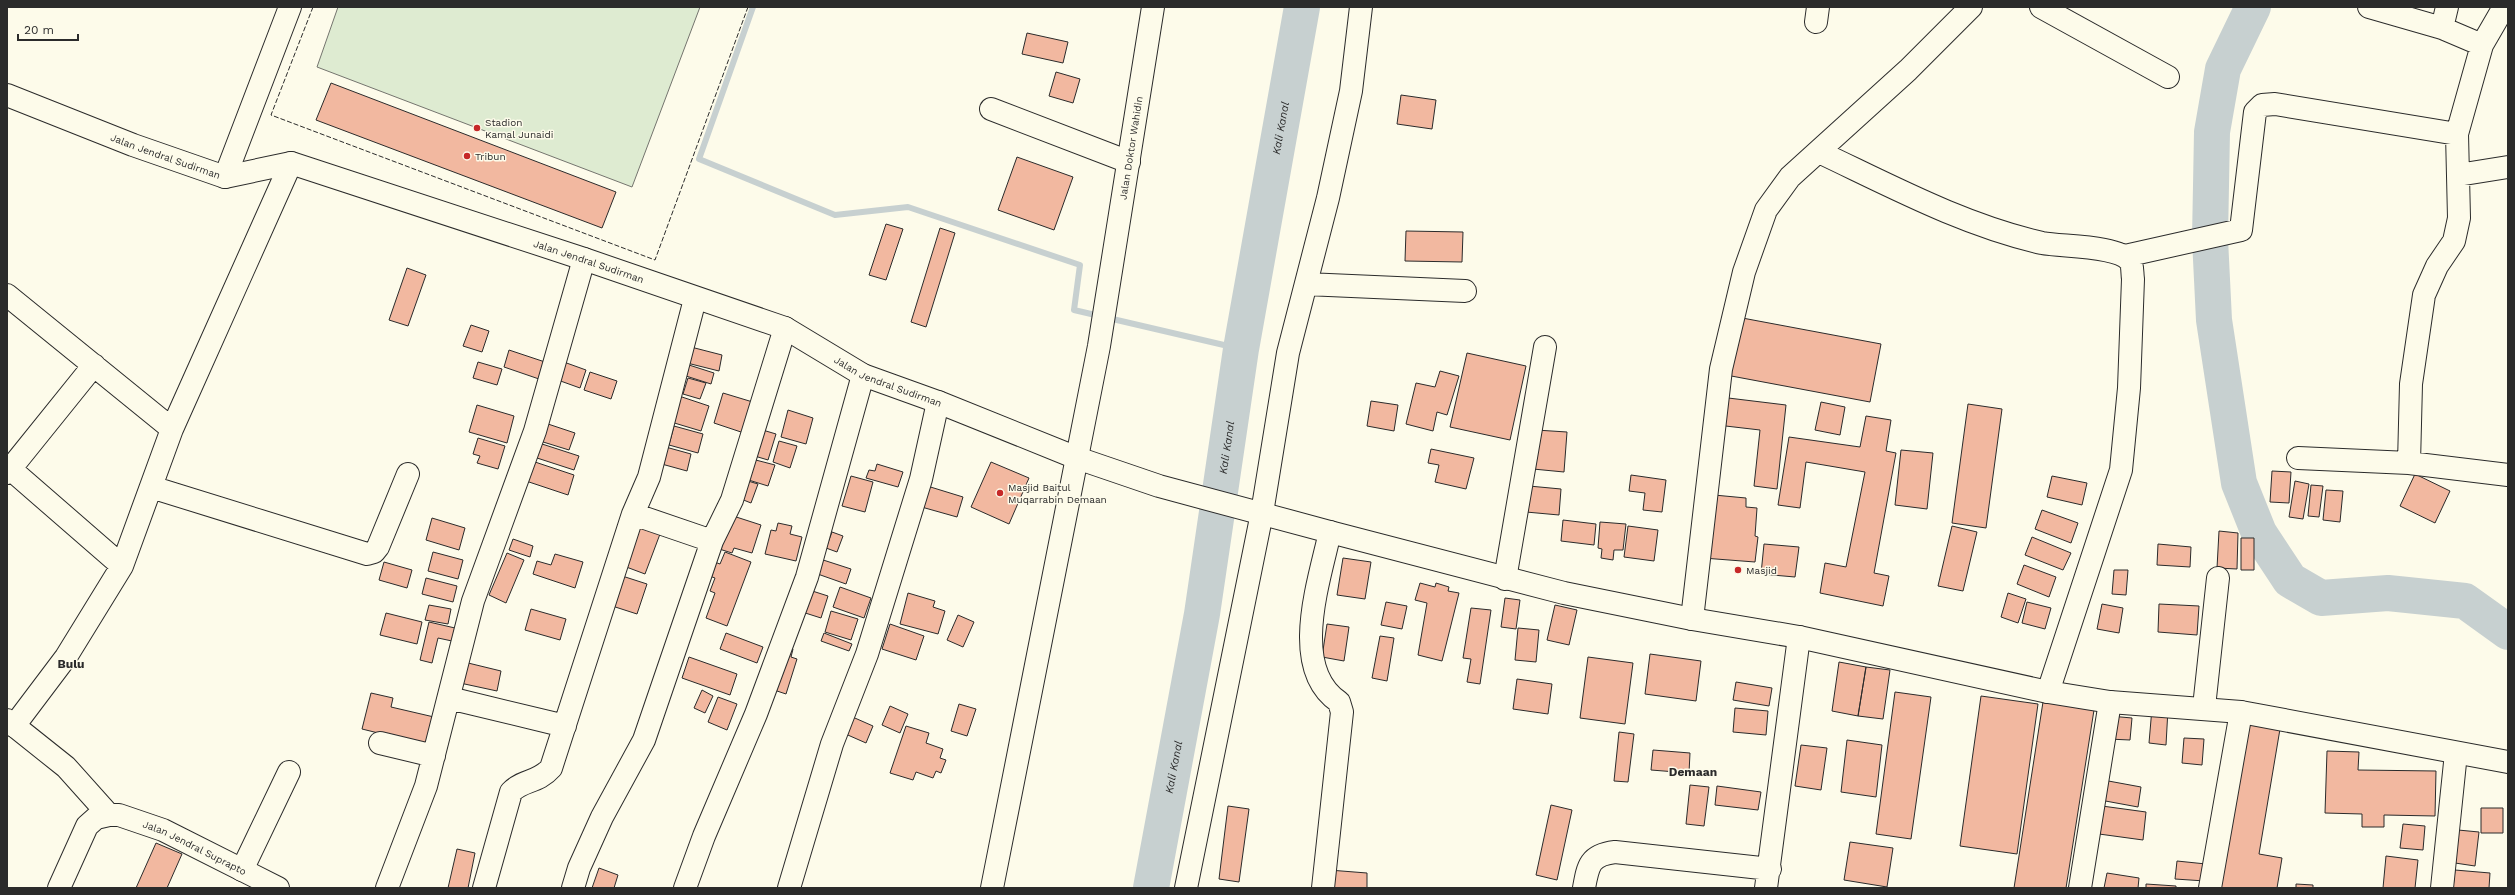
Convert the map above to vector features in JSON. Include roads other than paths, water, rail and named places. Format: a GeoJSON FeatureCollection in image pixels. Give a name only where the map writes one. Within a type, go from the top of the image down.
{"type":"FeatureCollection","features":[{"type":"Feature","properties":{"kind":"street"},"geometry":{"type":"LineString","coordinates":[[225,177],[290,7]]}},
{"type":"Feature","properties":{"kind":"street","name":"Jalan Doktor Wahidin"},"geometry":{"type":"LineString","coordinates":[[992,888],[1099,346],[1153,7]]}},
{"type":"Feature","properties":{"kind":"street"},"geometry":{"type":"LineString","coordinates":[[1186,888],[1254,511],[1306,284],[1328,198],[1351,91],[1361,7]]}},
{"type":"Feature","properties":{"kind":"street"},"geometry":{"type":"LineString","coordinates":[[1692,619],[1720,370],[1744,272],[1766,210],[1790,177],[1908,70],[1971,7]]}},
{"type":"Feature","properties":{"kind":"street"},"geometry":{"type":"LineString","coordinates":[[2040,7],[2168,78]]}},
{"type":"Feature","properties":{"kind":"street"},"geometry":{"type":"LineString","coordinates":[[2369,7],[2442,28],[2482,45]]}},
{"type":"Feature","properties":{"kind":"street"},"geometry":{"type":"LineString","coordinates":[[2442,28],[2447,7]]}},
{"type":"Feature","properties":{"kind":"street"},"geometry":{"type":"LineString","coordinates":[[2409,463],[2411,384],[2424,295],[2437,266],[2454,241],[2459,218],[2457,134],[2482,45],[2504,7]]}},
{"type":"Feature","properties":{"kind":"street","name":"Jalan Jendral Sudirman"},"geometry":{"type":"LineString","coordinates":[[7,95],[133,144],[225,177],[290,163],[584,259],[695,299],[785,328],[863,375],[938,402],[1076,458],[1159,486],[1506,579],[1692,619],[1799,637],[2048,692],[2110,702],[2204,707],[2241,712],[2508,762]]}},
{"type":"Feature","properties":{"kind":"street"},"geometry":{"type":"LineString","coordinates":[[2125,256],[2241,230],[2255,112],[2262,105],[2275,104],[2457,134]]}},
{"type":"Feature","properties":{"kind":"street"},"geometry":{"type":"LineString","coordinates":[[991,109],[1129,162]]}},
{"type":"Feature","properties":{"kind":"street"},"geometry":{"type":"LineString","coordinates":[[1819,152],[1982,227],[2043,243],[2105,250],[2125,256],[2131,262],[2133,279],[2129,388],[2121,470],[2048,692]]}},
{"type":"Feature","properties":{"kind":"street"},"geometry":{"type":"LineString","coordinates":[[59,888],[87,826],[96,818],[109,815],[66,767],[11,723],[66,657],[122,566],[172,428],[290,163]]}},
{"type":"Feature","properties":{"kind":"street"},"geometry":{"type":"LineString","coordinates":[[2458,175],[2508,167]]}},
{"type":"Feature","properties":{"kind":"street"},"geometry":{"type":"LineString","coordinates":[[387,888],[426,786],[474,601],[535,431],[584,259]]}},
{"type":"Feature","properties":{"kind":"street"},"geometry":{"type":"LineString","coordinates":[[1306,284],[1465,292]]}},
{"type":"Feature","properties":{"kind":"street"},"geometry":{"type":"LineString","coordinates":[[7,295],[172,428]]}},
{"type":"Feature","properties":{"kind":"street"},"geometry":{"type":"LineString","coordinates":[[484,888],[511,792],[515,788],[543,777],[551,768],[633,514],[649,477],[695,299]]}},
{"type":"Feature","properties":{"kind":"street"},"geometry":{"type":"LineString","coordinates":[[573,888],[579,868],[602,817],[644,740],[712,542],[732,500],[785,328]]}},
{"type":"Feature","properties":{"kind":"street"},"geometry":{"type":"LineString","coordinates":[[1506,579],[1545,347]]}},
{"type":"Feature","properties":{"kind":"street"},"geometry":{"type":"LineString","coordinates":[[94,365],[8,469],[122,566]]}},
{"type":"Feature","properties":{"kind":"street"},"geometry":{"type":"LineString","coordinates":[[685,888],[704,836],[756,714],[807,578],[863,375]]}},
{"type":"Feature","properties":{"kind":"street"},"geometry":{"type":"LineString","coordinates":[[789,888],[832,744],[867,654],[920,478],[938,402]]}},
{"type":"Feature","properties":{"kind":"street"},"geometry":{"type":"LineString","coordinates":[[2298,458],[2409,463],[2508,475]]}},
{"type":"Feature","properties":{"kind":"street"},"geometry":{"type":"LineString","coordinates":[[151,487],[367,554],[374,552],[378,547],[408,474]]}},
{"type":"Feature","properties":{"kind":"street"},"geometry":{"type":"LineString","coordinates":[[633,514],[712,542]]}},
{"type":"Feature","properties":{"kind":"street"},"geometry":{"type":"LineString","coordinates":[[1323,888],[1342,712],[1339,702],[1327,694],[1316,676],[1312,658],[1312,622],[1330,532]]}},
{"type":"Feature","properties":{"kind":"street"},"geometry":{"type":"LineString","coordinates":[[2204,707],[2218,578]]}},
{"type":"Feature","properties":{"kind":"street"},"geometry":{"type":"LineString","coordinates":[[1584,888],[1588,868],[1596,857],[1616,852],[1768,879],[1799,637]]}},
{"type":"Feature","properties":{"kind":"street"},"geometry":{"type":"LineString","coordinates":[[449,698],[565,726]]}},
{"type":"Feature","properties":{"kind":"street"},"geometry":{"type":"LineString","coordinates":[[2080,888],[2110,702]]}},
{"type":"Feature","properties":{"kind":"street"},"geometry":{"type":"LineString","coordinates":[[2210,888],[2241,712]]}},
{"type":"Feature","properties":{"kind":"street"},"geometry":{"type":"LineString","coordinates":[[380,744],[434,756]]}},
{"type":"Feature","properties":{"kind":"street"},"geometry":{"type":"LineString","coordinates":[[2442,888],[2456,753]]}},
{"type":"Feature","properties":{"kind":"street"},"geometry":{"type":"LineString","coordinates":[[248,878],[289,772]]}},
{"type":"Feature","properties":{"kind":"street","name":"Jalan Jendral Suprapto"},"geometry":{"type":"LineString","coordinates":[[109,815],[120,815],[163,830],[248,878],[278,888]]}},
{"type":"Feature","properties":{"kind":"waterway"},"geometry":{"type":"LineString","coordinates":[[753,7],[699,159],[835,215],[908,207],[1080,265],[1074,310],[1241,349]]}},
{"type":"Feature","properties":{"kind":"waterway","name":"Kali Kanal"},"geometry":{"type":"LineString","coordinates":[[1151,888],[1202,614],[1241,349],[1302,7]]}},
{"type":"Feature","properties":{"kind":"waterway"},"geometry":{"type":"LineString","coordinates":[[2253,7],[2223,69],[2212,132],[2210,239],[2214,320],[2239,483],[2259,533],[2290,580],[2321,598],[2388,593],[2465,601],[2508,632]]}},
{"type":"Feature","properties":{"kind":"place","name":"Stadion Kamal Junaidi"},"geometry":{"type":"Point","coordinates":[477,128]}},
{"type":"Feature","properties":{"kind":"place","name":"Tribun"},"geometry":{"type":"Point","coordinates":[467,156]}},
{"type":"Feature","properties":{"kind":"place","name":"Masjid Baitul Muqarrabin Demaan"},"geometry":{"type":"Point","coordinates":[1000,493]}},
{"type":"Feature","properties":{"kind":"place","name":"Masjid"},"geometry":{"type":"Point","coordinates":[1738,570]}},
{"type":"Feature","properties":{"kind":"district","name":"Bulu"},"geometry":{"type":"Point","coordinates":[71,664]}},
{"type":"Feature","properties":{"kind":"district","name":"Demaan"},"geometry":{"type":"Point","coordinates":[1693,772]}}]}
